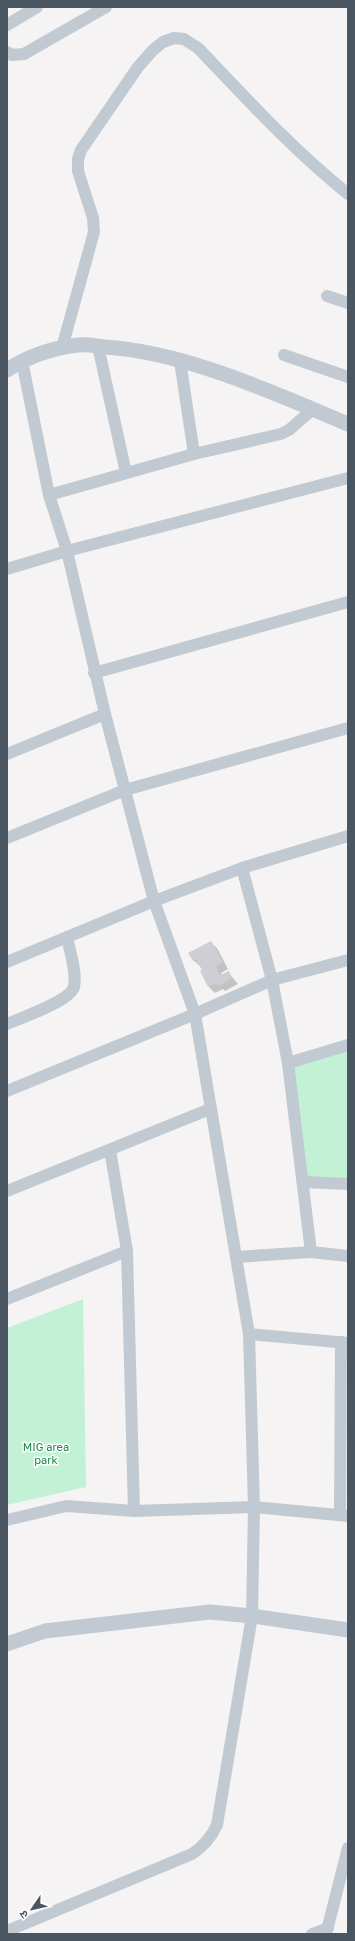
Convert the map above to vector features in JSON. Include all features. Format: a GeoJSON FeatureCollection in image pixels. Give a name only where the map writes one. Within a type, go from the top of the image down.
{"type":"FeatureCollection","features":[{"type":"Feature","properties":{"kind":"street"},"geometry":{"type":"LineString","coordinates":[[7,25],[37,7]]}},
{"type":"Feature","properties":{"kind":"street"},"geometry":{"type":"LineString","coordinates":[[7,52],[12,55],[24,54],[106,7]]}},
{"type":"Feature","properties":{"kind":"street"},"geometry":{"type":"LineString","coordinates":[[62,348],[94,232],[92,218],[78,171],[78,159],[87,140],[138,67],[163,42],[174,38],[179,38],[184,39],[198,48],[285,138],[322,173],[348,194]]}},
{"type":"Feature","properties":{"kind":"street"},"geometry":{"type":"LineString","coordinates":[[327,296],[348,303]]}},
{"type":"Feature","properties":{"kind":"street"},"geometry":{"type":"LineString","coordinates":[[7,370],[38,353],[62,348],[79,345],[130,348],[180,361],[270,391],[348,424]]}},
{"type":"Feature","properties":{"kind":"street"},"geometry":{"type":"LineString","coordinates":[[98,346],[126,473]]}},
{"type":"Feature","properties":{"kind":"street"},"geometry":{"type":"LineString","coordinates":[[284,355],[348,377]]}},
{"type":"Feature","properties":{"kind":"street"},"geometry":{"type":"LineString","coordinates":[[7,1931],[192,1854],[203,1847],[212,1835],[217,1825],[252,1616],[254,1507],[249,1334],[195,1014],[154,901],[94,673],[67,551],[49,494],[22,361]]}},
{"type":"Feature","properties":{"kind":"street"},"geometry":{"type":"LineString","coordinates":[[180,361],[194,454]]}},
{"type":"Feature","properties":{"kind":"street"},"geometry":{"type":"LineString","coordinates":[[49,494],[194,454],[280,434],[289,430],[313,409]]}},
{"type":"Feature","properties":{"kind":"street"},"geometry":{"type":"LineString","coordinates":[[7,569],[67,551],[348,478]]}},
{"type":"Feature","properties":{"kind":"street"},"geometry":{"type":"LineString","coordinates":[[94,673],[348,602]]}},
{"type":"Feature","properties":{"kind":"street"},"geometry":{"type":"LineString","coordinates":[[7,754],[105,714]]}},
{"type":"Feature","properties":{"kind":"street"},"geometry":{"type":"LineString","coordinates":[[7,838],[125,790],[348,728]]}},
{"type":"Feature","properties":{"kind":"street"},"geometry":{"type":"LineString","coordinates":[[7,962],[154,901],[242,868],[348,836]]}},
{"type":"Feature","properties":{"kind":"street"},"geometry":{"type":"LineString","coordinates":[[242,868],[272,980],[288,1063],[311,1252]]}},
{"type":"Feature","properties":{"kind":"street"},"geometry":{"type":"LineString","coordinates":[[7,1024],[55,1003],[71,993],[74,988],[75,980],[67,937]]}},
{"type":"Feature","properties":{"kind":"street"},"geometry":{"type":"LineString","coordinates":[[7,1091],[195,1014],[272,980],[348,960]]}},
{"type":"Feature","properties":{"kind":"street"},"geometry":{"type":"LineString","coordinates":[[288,1063],[348,1045]]}},
{"type":"Feature","properties":{"kind":"street"},"geometry":{"type":"LineString","coordinates":[[7,1191],[210,1109]]}},
{"type":"Feature","properties":{"kind":"street"},"geometry":{"type":"LineString","coordinates":[[110,1150],[127,1250],[134,1512]]}},
{"type":"Feature","properties":{"kind":"street"},"geometry":{"type":"LineString","coordinates":[[303,1182],[348,1184]]}},
{"type":"Feature","properties":{"kind":"street"},"geometry":{"type":"LineString","coordinates":[[7,1299],[127,1250]]}},
{"type":"Feature","properties":{"kind":"street"},"geometry":{"type":"LineString","coordinates":[[236,1257],[311,1252],[348,1256]]}},
{"type":"Feature","properties":{"kind":"street"},"geometry":{"type":"LineString","coordinates":[[7,1520],[66,1506],[134,1512],[254,1507],[344,1516],[345,1343],[249,1334]]}},
{"type":"Feature","properties":{"kind":"street"},"geometry":{"type":"LineString","coordinates":[[7,1644],[45,1631],[210,1612],[252,1616],[348,1630]]}},
{"type":"Feature","properties":{"kind":"street"},"geometry":{"type":"LineString","coordinates":[[312,1934],[327,1931],[348,1848]]}},
{"type":"Feature","properties":{"kind":"green space"},"geometry":{"type":"Polygon","coordinates":[[[348,1045],[348,1184],[303,1182],[288,1063],[348,1045]]]}},
{"type":"Feature","properties":{"kind":"green space","name":"MIG area park"},"geometry":{"type":"Polygon","coordinates":[[[83,1299],[86,1487],[7,1505],[7,1328],[83,1299]]]}},
{"type":"Feature","properties":{"kind":"building"},"geometry":{"type":"Polygon","coordinates":[[[211,941],[223,962],[216,966],[220,975],[229,971],[232,978],[218,986],[216,983],[208,987],[196,959],[193,961],[188,953],[211,941]]]}}]}
